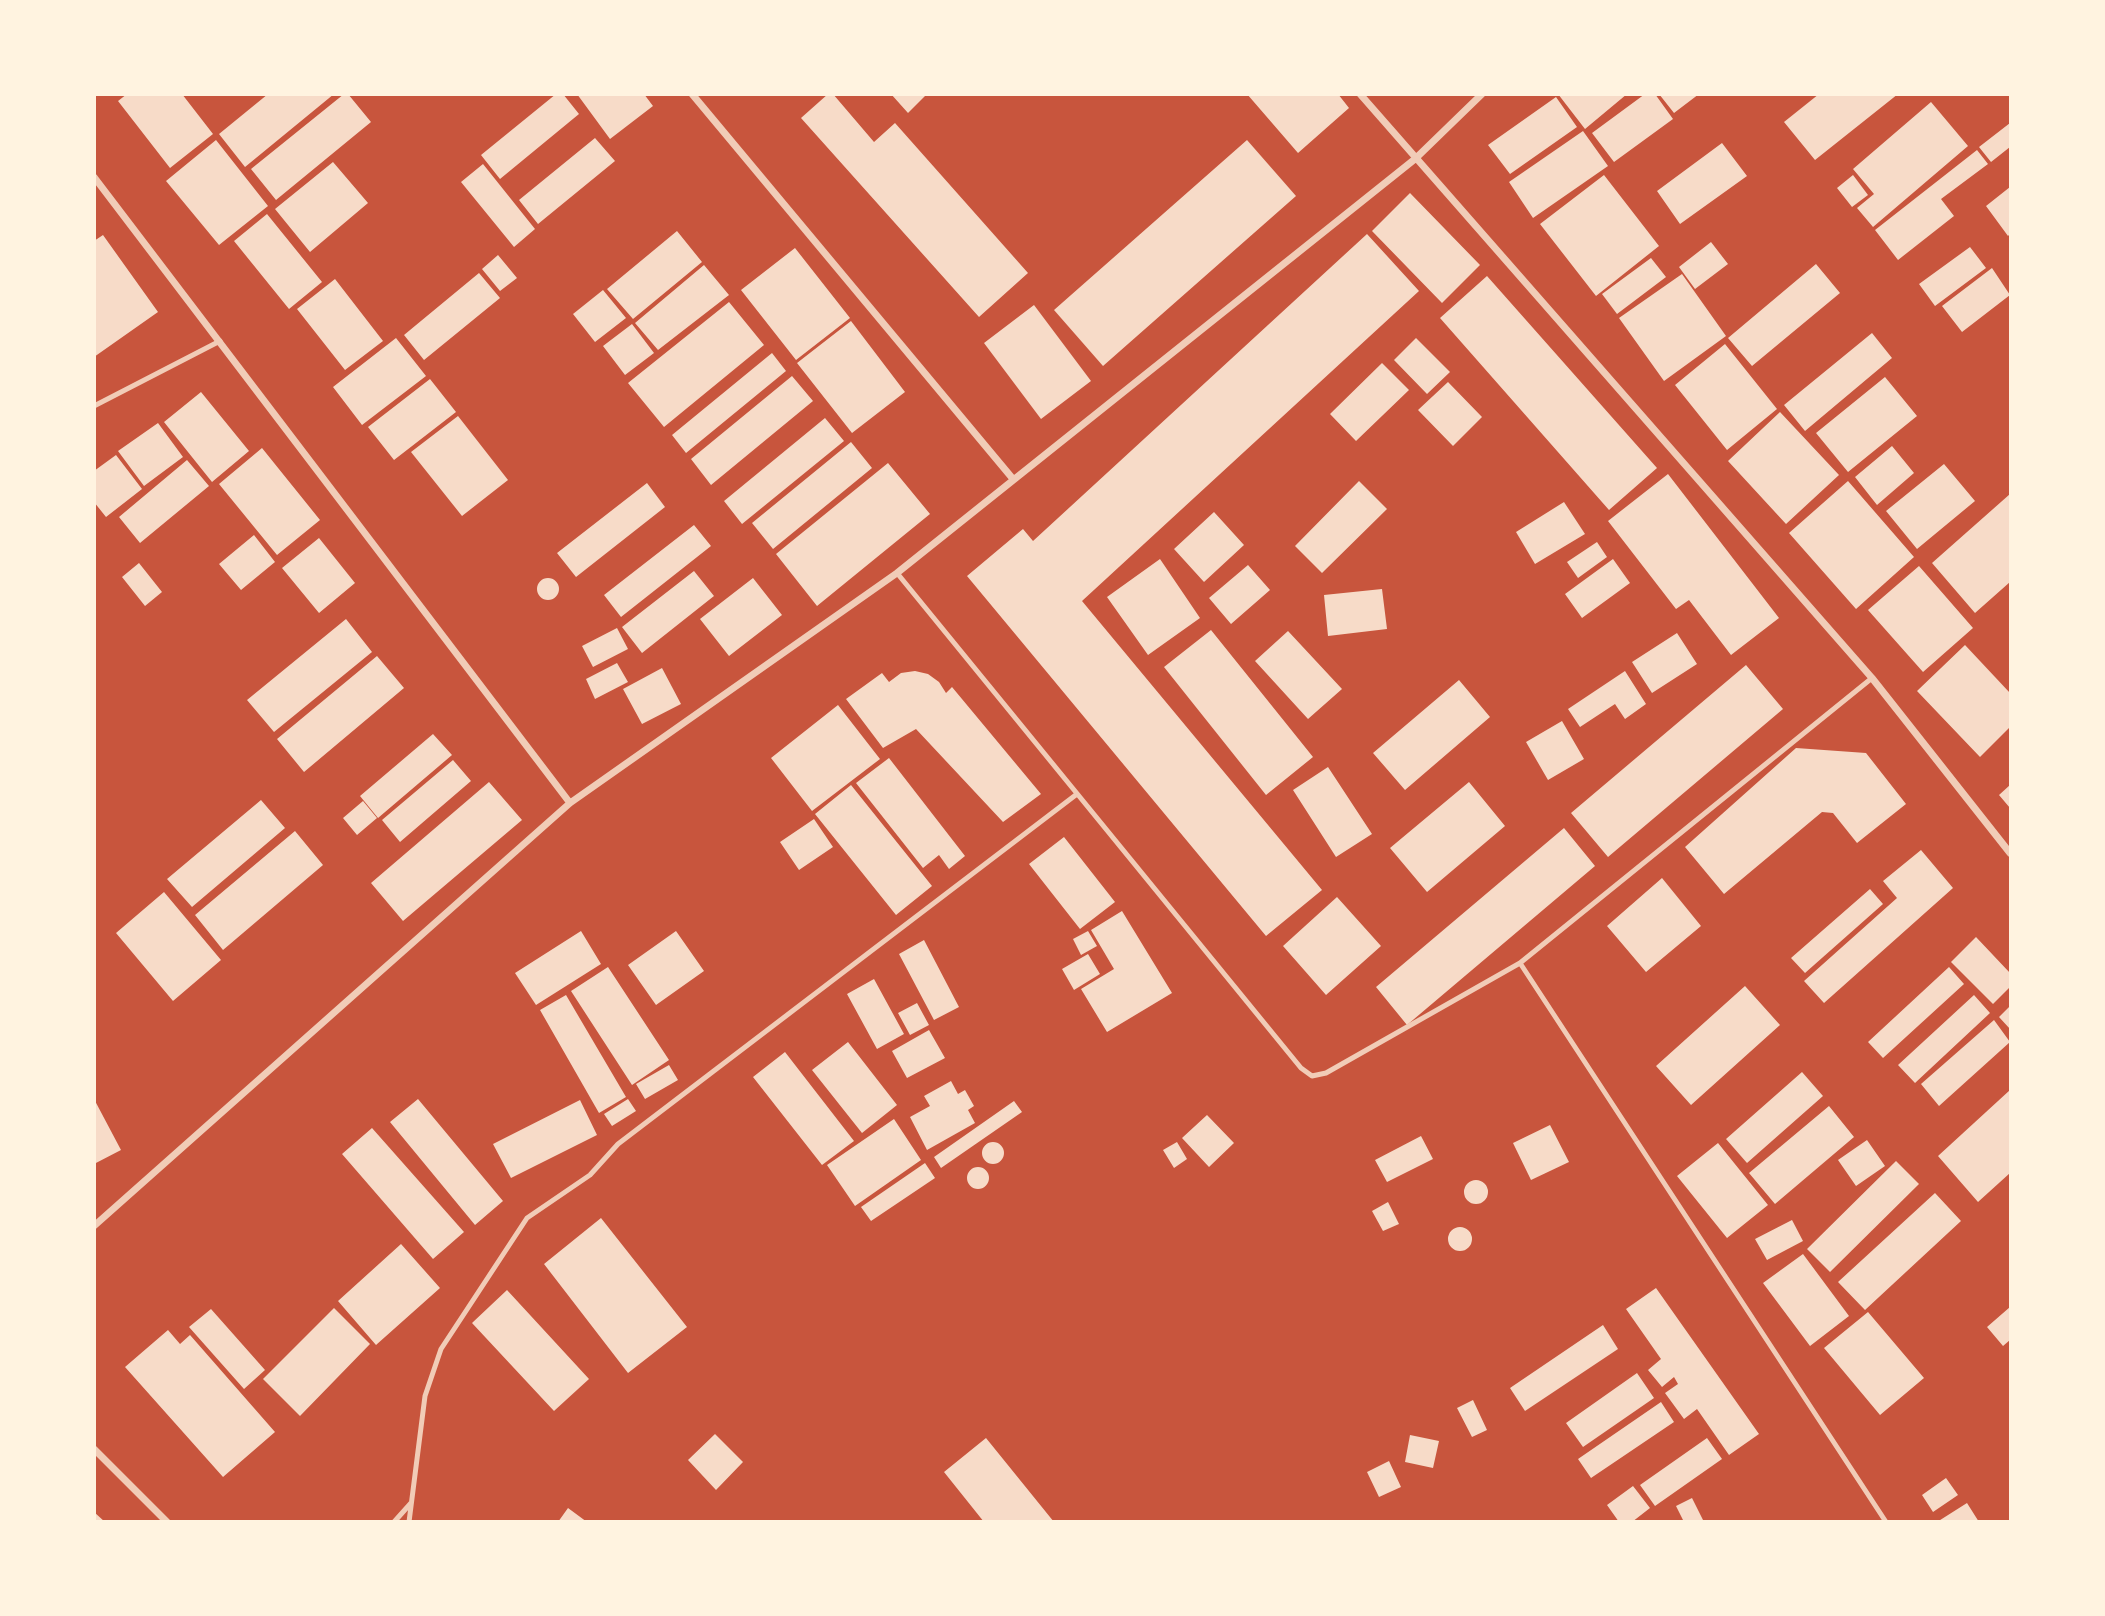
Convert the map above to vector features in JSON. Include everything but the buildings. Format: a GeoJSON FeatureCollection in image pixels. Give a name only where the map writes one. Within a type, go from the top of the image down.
{"type":"FeatureCollection","features":[{"type":"Feature","properties":{"kind":"street"},"geometry":{"type":"LineString","coordinates":[[692,94],[1013,479]]}},
{"type":"Feature","properties":{"kind":"street"},"geometry":{"type":"LineString","coordinates":[[1360,94],[1872,678],[2011,853]]}},
{"type":"Feature","properties":{"kind":"street"},"geometry":{"type":"LineString","coordinates":[[94,1226],[570,803],[897,573],[1415,159],[1482,94]]}},
{"type":"Feature","properties":{"kind":"street"},"geometry":{"type":"LineString","coordinates":[[94,177],[570,803]]}},
{"type":"Feature","properties":{"kind":"street"},"geometry":{"type":"LineString","coordinates":[[94,1448],[167,1521]]}},
{"type":"Feature","properties":{"kind":"lane"},"geometry":{"type":"LineString","coordinates":[[94,407],[220,341]]}},
{"type":"Feature","properties":{"kind":"lane"},"geometry":{"type":"LineString","coordinates":[[897,573],[1292,1057],[1312,1076],[1326,1073],[1520,963],[1872,678]]}},
{"type":"Feature","properties":{"kind":"lane"},"geometry":{"type":"LineString","coordinates":[[408,1521],[425,1396],[441,1349],[527,1218],[590,1175],[618,1144],[1077,794]]}},
{"type":"Feature","properties":{"kind":"lane"},"geometry":{"type":"LineString","coordinates":[[1520,963],[1886,1521]]}},
{"type":"Feature","properties":{"kind":"lane"},"geometry":{"type":"LineString","coordinates":[[394,1521],[411,1503]]}}]}
